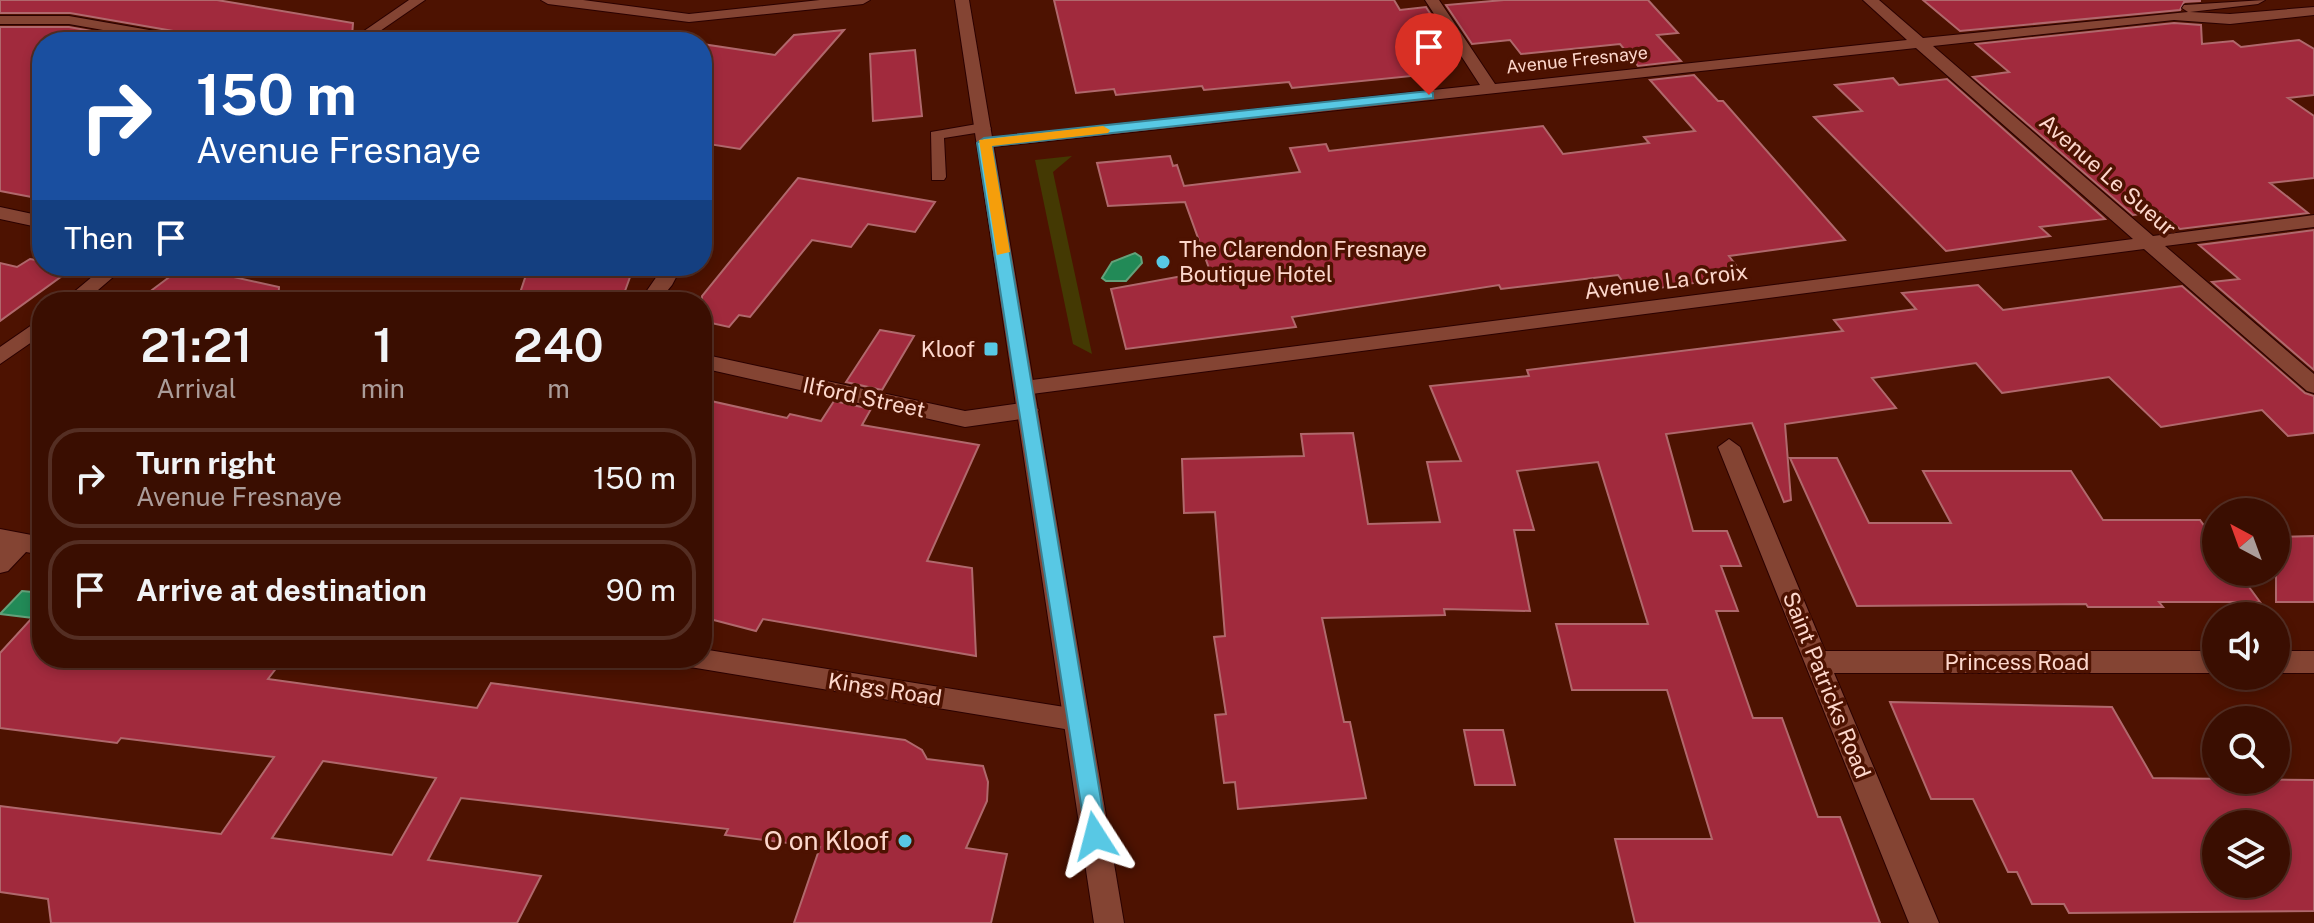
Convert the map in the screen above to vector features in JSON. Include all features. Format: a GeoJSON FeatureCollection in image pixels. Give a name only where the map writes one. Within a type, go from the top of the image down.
{"type":"FeatureCollection","features":[{"type":"Feature","properties":{"kind":"street"},"geometry":{"type":"LineString","coordinates":[[548,0],[689,18],[863,0]]}},
{"type":"Feature","properties":{"kind":"street"},"geometry":{"type":"LineString","coordinates":[[962,0],[1109,923]]}},
{"type":"Feature","properties":{"kind":"street"},"geometry":{"type":"LineString","coordinates":[[1432,0],[1491,89]]}},
{"type":"Feature","properties":{"kind":"street","name":"Avenue Le Sueur"},"geometry":{"type":"LineString","coordinates":[[1870,0],[2314,386]]}},
{"type":"Feature","properties":{"kind":"street"},"geometry":{"type":"LineString","coordinates":[[2167,0],[2178,13]]}},
{"type":"Feature","properties":{"kind":"street","name":"Avenue Fresnaye"},"geometry":{"type":"LineString","coordinates":[[984,135],[1491,89],[1920,43],[2178,13],[2258,0]]}},
{"type":"Feature","properties":{"kind":"street","name":"Avenue Fresnaye"},"geometry":{"type":"LineString","coordinates":[[2178,13],[2196,20],[2314,11]]}},
{"type":"Feature","properties":{"kind":"street"},"geometry":{"type":"LineString","coordinates":[[0,213],[32,220]]}},
{"type":"Feature","properties":{"kind":"street","name":"Avenue La Croix"},"geometry":{"type":"LineString","coordinates":[[1024,388],[2314,221]]}},
{"type":"Feature","properties":{"kind":"street"},"geometry":{"type":"LineString","coordinates":[[84,292],[104,276]]}},
{"type":"Feature","properties":{"kind":"street"},"geometry":{"type":"LineString","coordinates":[[0,357],[32,333]]}},
{"type":"Feature","properties":{"kind":"street","name":"Ilford Street"},"geometry":{"type":"LineString","coordinates":[[712,363],[965,419],[1028,410]]}},
{"type":"Feature","properties":{"kind":"street","name":"Saint Patricks Road"},"geometry":{"type":"LineString","coordinates":[[1729,447],[1924,923]]}},
{"type":"Feature","properties":{"kind":"street"},"geometry":{"type":"LineString","coordinates":[[0,564],[21,542]]}},
{"type":"Feature","properties":{"kind":"street","name":"Kings Road"},"geometry":{"type":"LineString","coordinates":[[712,661],[1077,720]]}},
{"type":"Feature","properties":{"kind":"street","name":"Princess Road"},"geometry":{"type":"LineString","coordinates":[[1817,662],[2202,662]]}},
{"type":"Feature","properties":{"kind":"street"},"geometry":{"type":"LineString","coordinates":[[2290,662],[2314,662]]}},
{"type":"Feature","properties":{"kind":"lane"},"geometry":{"type":"LineString","coordinates":[[370,32],[418,0]]}},
{"type":"Feature","properties":{"kind":"lane"},"geometry":{"type":"LineString","coordinates":[[0,20],[69,20],[138,32]]}},
{"type":"Feature","properties":{"kind":"lane"},"geometry":{"type":"LineString","coordinates":[[938,177],[936,135],[984,135]]}},
{"type":"Feature","properties":{"kind":"lane"},"geometry":{"type":"LineString","coordinates":[[657,292],[668,276]]}},
{"type":"Feature","properties":{"kind":"shaded area"},"geometry":{"type":"Polygon","coordinates":[[[1072,156],[1053,172],[1092,354],[1073,344],[1035,160],[1072,156]]]}},
{"type":"Feature","properties":{"kind":"shaded area"},"geometry":{"type":"Polygon","coordinates":[[[1135,253],[1141,257],[1142,263],[1126,281],[1106,281],[1102,278],[1112,262],[1135,253]]]}},
{"type":"Feature","properties":{"kind":"shaded area"},"geometry":{"type":"Polygon","coordinates":[[[22,591],[32,592],[32,618],[0,614],[22,591]]]}},
{"type":"Feature","properties":{"kind":"building"},"geometry":{"type":"Polygon","coordinates":[[[0,0],[217,0],[353,23],[352,32],[179,32],[70,13],[0,13],[0,0]]]}},
{"type":"Feature","properties":{"kind":"building"},"geometry":{"type":"Polygon","coordinates":[[[1054,0],[1394,0],[1400,10],[1426,7],[1451,46],[1430,48],[1442,73],[1292,88],[1289,82],[1204,90],[1202,86],[1116,95],[1114,89],[1076,93],[1054,0]]]}},
{"type":"Feature","properties":{"kind":"building"},"geometry":{"type":"Polygon","coordinates":[[[1504,0],[1648,0],[1678,33],[1657,35],[1681,61],[1638,66],[1620,44],[1521,54],[1510,40],[1472,44],[1446,5],[1504,0]]]}},
{"type":"Feature","properties":{"kind":"building"},"geometry":{"type":"Polygon","coordinates":[[[1923,0],[2200,1],[2184,2],[2180,10],[1960,31],[1923,0]]]}},
{"type":"Feature","properties":{"kind":"building"},"geometry":{"type":"Polygon","coordinates":[[[2174,23],[2201,25],[2202,44],[2233,41],[2241,47],[2299,40],[2314,49],[2314,95],[2288,98],[2314,116],[2314,178],[2270,183],[2308,213],[2180,229],[2159,212],[2133,215],[1973,77],[2009,72],[1976,44],[2174,23]]]}},
{"type":"Feature","properties":{"kind":"building"},"geometry":{"type":"Polygon","coordinates":[[[0,27],[69,27],[97,32],[32,32],[32,197],[0,191],[0,27]]]}},
{"type":"Feature","properties":{"kind":"building"},"geometry":{"type":"Polygon","coordinates":[[[844,30],[740,149],[712,145],[712,46],[775,55],[794,35],[844,30]]]}},
{"type":"Feature","properties":{"kind":"building"},"geometry":{"type":"Polygon","coordinates":[[[915,50],[922,116],[873,121],[870,54],[915,50]]]}},
{"type":"Feature","properties":{"kind":"building"},"geometry":{"type":"Polygon","coordinates":[[[1694,75],[1718,101],[1723,101],[1845,240],[1729,256],[1744,276],[1630,292],[1618,275],[1501,289],[1499,285],[1292,317],[1296,327],[1126,349],[1111,289],[1210,271],[1185,202],[1108,206],[1097,163],[1170,156],[1173,166],[1177,165],[1184,186],[1300,172],[1290,148],[1326,144],[1329,151],[1543,126],[1563,154],[1649,143],[1644,137],[1695,131],[1650,80],[1694,75]]]}},
{"type":"Feature","properties":{"kind":"building"},"geometry":{"type":"Polygon","coordinates":[[[1893,78],[1899,85],[1947,79],[2105,219],[2040,227],[2050,236],[1946,251],[1814,117],[1862,111],[1835,85],[1893,78]]]}},
{"type":"Feature","properties":{"kind":"building"},"geometry":{"type":"Polygon","coordinates":[[[798,178],[935,202],[915,232],[868,224],[851,247],[812,240],[750,317],[739,315],[729,327],[712,323],[712,292],[705,292],[798,178]]]}},
{"type":"Feature","properties":{"kind":"building"},"geometry":{"type":"Polygon","coordinates":[[[2314,230],[2314,370],[2212,282],[2239,279],[2199,245],[2314,230]]]}},
{"type":"Feature","properties":{"kind":"building"},"geometry":{"type":"Polygon","coordinates":[[[32,259],[32,276],[62,276],[40,292],[32,292],[32,298],[0,321],[0,263],[17,267],[32,259]]]}},
{"type":"Feature","properties":{"kind":"building"},"geometry":{"type":"Polygon","coordinates":[[[171,276],[229,276],[279,287],[279,292],[149,292],[171,276]]]}},
{"type":"Feature","properties":{"kind":"building"},"geometry":{"type":"Polygon","coordinates":[[[526,276],[630,276],[625,292],[520,292],[526,276]]]}},
{"type":"Feature","properties":{"kind":"building"},"geometry":{"type":"Polygon","coordinates":[[[1978,285],[2003,310],[2182,286],[2305,393],[2314,396],[2314,433],[2288,436],[2262,410],[2161,427],[2109,377],[2002,393],[1976,363],[1872,378],[1896,408],[1785,424],[1791,500],[1784,502],[1752,423],[1666,434],[1693,531],[1727,531],[1741,566],[1721,566],[1738,611],[1716,611],[1753,718],[1782,718],[1818,817],[1840,817],[1880,923],[1635,923],[1615,839],[1712,839],[1667,690],[1572,690],[1556,624],[1648,624],[1598,462],[1517,471],[1534,530],[1514,530],[1530,611],[1444,609],[1445,615],[1322,618],[1344,722],[1350,722],[1366,798],[1238,809],[1235,782],[1224,783],[1215,715],[1226,714],[1214,637],[1225,636],[1215,512],[1184,513],[1182,459],[1304,456],[1301,434],[1353,433],[1368,524],[1440,522],[1427,462],[1461,461],[1430,386],[1529,376],[1527,370],[1843,331],[1834,320],[1916,309],[1902,293],[1978,285]]]}},
{"type":"Feature","properties":{"kind":"building"},"geometry":{"type":"Polygon","coordinates":[[[880,330],[914,336],[882,390],[846,382],[880,330]]]}},
{"type":"Feature","properties":{"kind":"building"},"geometry":{"type":"Polygon","coordinates":[[[712,401],[787,418],[790,414],[821,421],[834,401],[871,409],[862,425],[979,445],[927,561],[972,568],[976,656],[763,619],[756,631],[712,620],[712,401]]]}},
{"type":"Feature","properties":{"kind":"building"},"geometry":{"type":"Polygon","coordinates":[[[1790,458],[1837,458],[1869,523],[1951,523],[1923,471],[2071,471],[2103,520],[2200,520],[2202,586],[2248,586],[2260,602],[2159,602],[2163,607],[2088,607],[2086,604],[1857,606],[1790,458]]]}},
{"type":"Feature","properties":{"kind":"building"},"geometry":{"type":"Polygon","coordinates":[[[2314,536],[2314,602],[2276,602],[2276,586],[2290,586],[2290,537],[2314,536]]]}},
{"type":"Feature","properties":{"kind":"building"},"geometry":{"type":"Polygon","coordinates":[[[32,618],[32,668],[276,668],[268,679],[477,708],[491,683],[905,740],[922,750],[927,759],[983,766],[988,782],[987,801],[966,848],[1007,854],[991,923],[794,923],[820,847],[725,835],[728,829],[461,798],[428,860],[541,876],[517,923],[51,923],[48,899],[0,892],[0,806],[221,834],[274,757],[121,738],[117,743],[0,728],[0,653],[32,618]],[[323,761],[272,838],[392,855],[436,778],[323,761]]]}},
{"type":"Feature","properties":{"kind":"building"},"geometry":{"type":"Polygon","coordinates":[[[1890,702],[2112,707],[2153,778],[2202,779],[2202,794],[2290,794],[2290,780],[2314,780],[2314,911],[2069,913],[2064,904],[2032,904],[2017,872],[2008,872],[1973,799],[1931,799],[1890,702]]]}},
{"type":"Feature","properties":{"kind":"building"},"geometry":{"type":"Polygon","coordinates":[[[1464,730],[1503,730],[1515,785],[1475,785],[1464,730]]]}},
{"type":"Feature","properties":{"kind":"slow traffic"},"geometry":{"type":"LineString","coordinates":[[1002,252],[984,143],[1103,130]]}},
{"type":"Feature","properties":{"kind":"place","name":"The Clarendon Fresnaye Boutique Hotel"},"geometry":{"type":"Point","coordinates":[1163,262]}},
{"type":"Feature","properties":{"kind":"place","name":"Kloof"},"geometry":{"type":"Point","coordinates":[991,349]}},
{"type":"Feature","properties":{"kind":"place","name":"O on Kloof"},"geometry":{"type":"Point","coordinates":[905,841]}},
{"type":"Feature","properties":{"kind":"route"},"geometry":{"type":"LineString","coordinates":[[1095,836],[984,143],[1429,95]]}}]}
